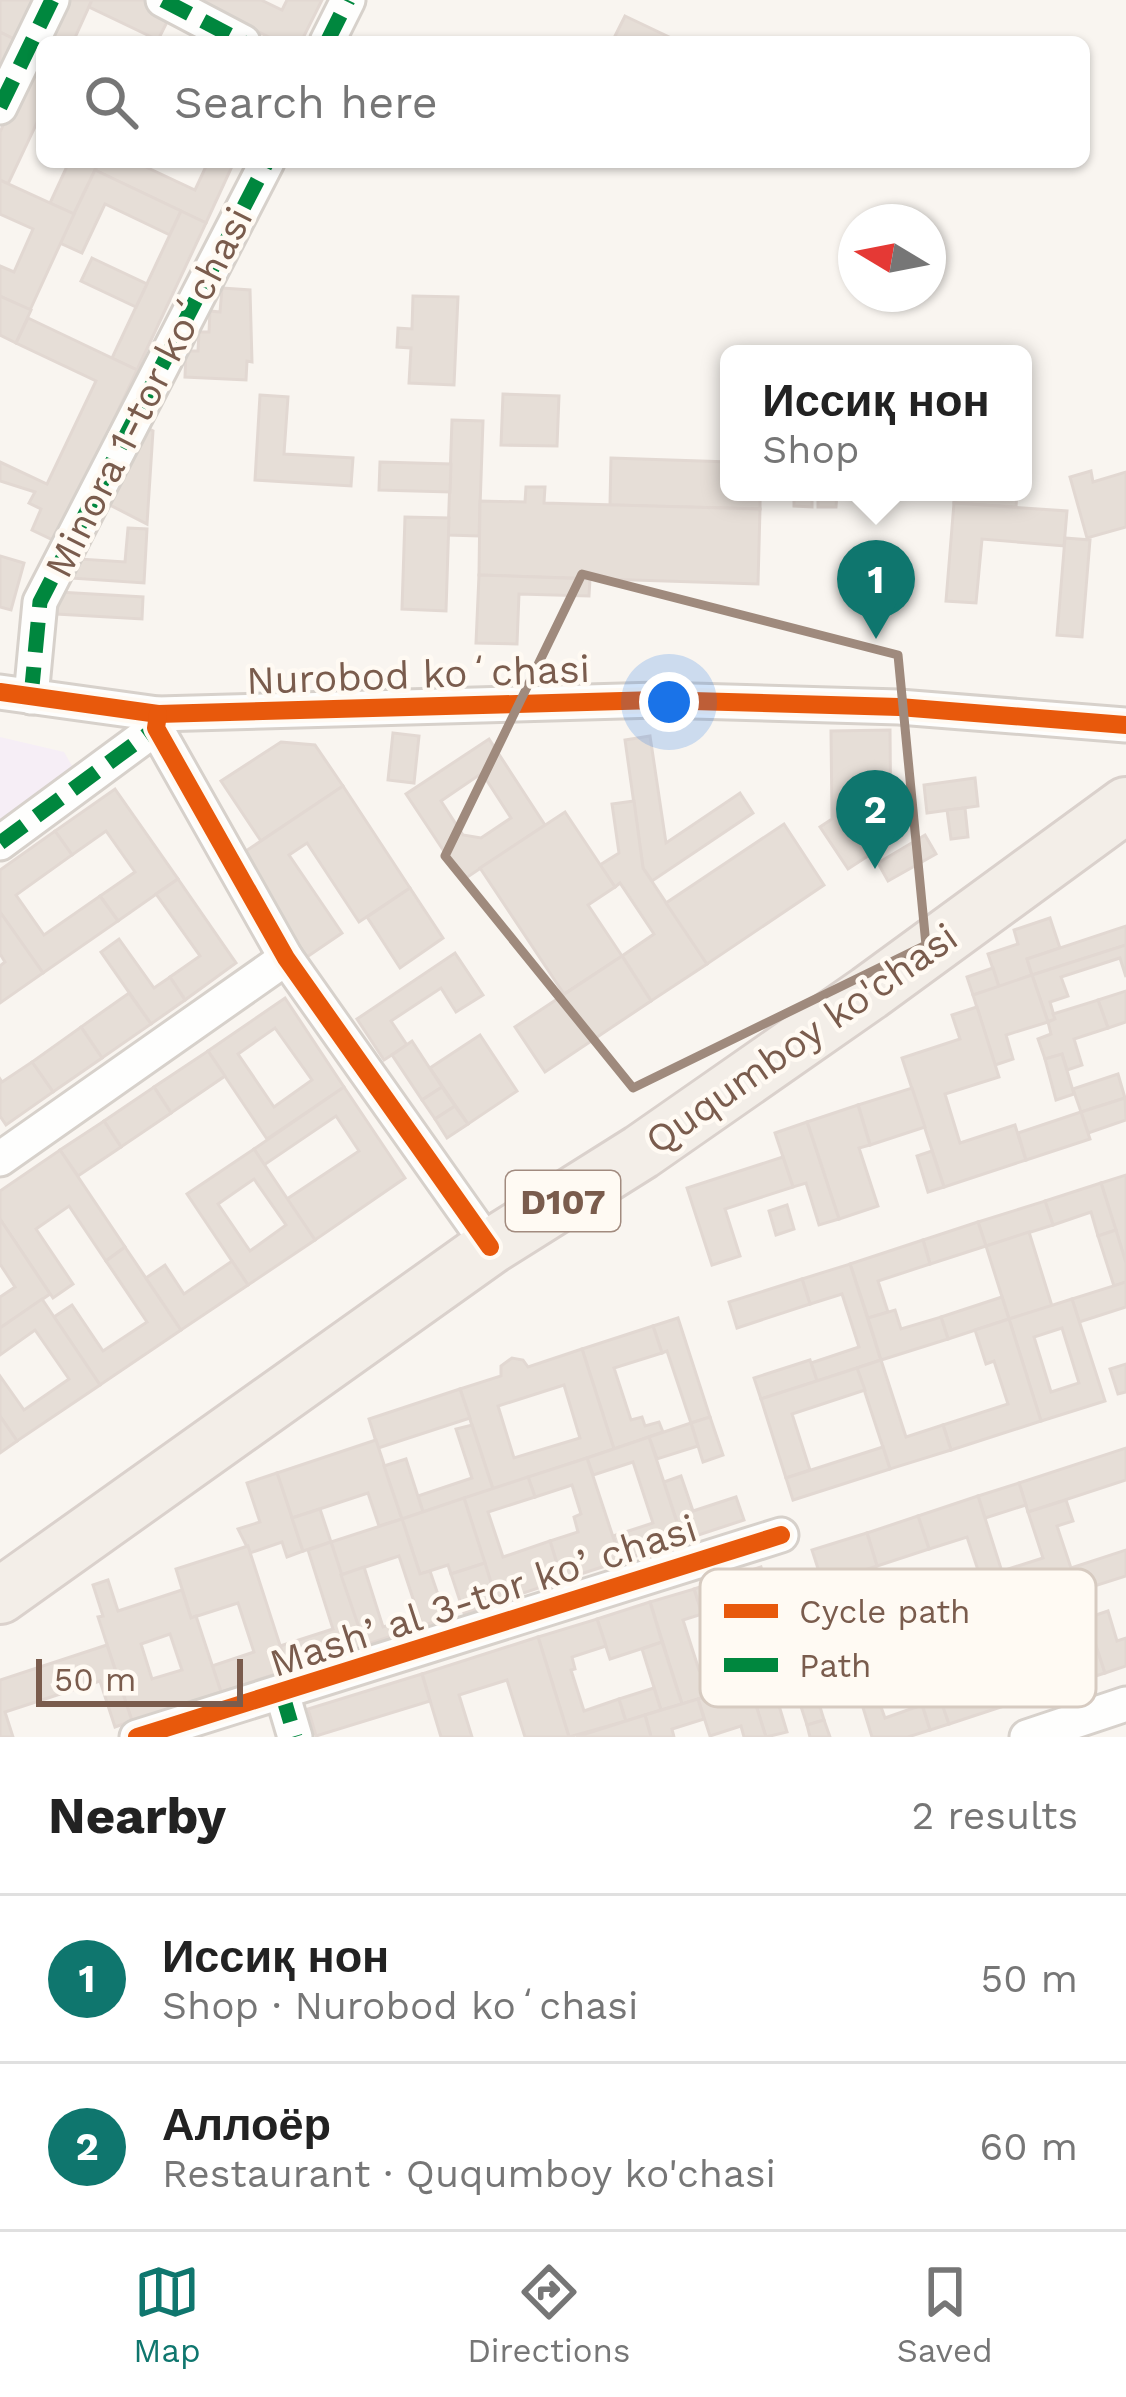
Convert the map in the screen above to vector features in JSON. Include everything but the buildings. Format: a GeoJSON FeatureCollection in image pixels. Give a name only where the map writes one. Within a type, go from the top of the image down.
{"type":"FeatureCollection","features":[{"type":"Feature","properties":{"kind":"main road","name":"Ququmboy ko'chasi"},"geometry":{"type":"LineString","coordinates":[[0,1596],[490,1247],[640,1152],[1126,805]]}},
{"type":"Feature","properties":{"kind":"street"},"geometry":{"type":"LineString","coordinates":[[0,107],[52,0]]}},
{"type":"Feature","properties":{"kind":"street"},"geometry":{"type":"LineString","coordinates":[[163,0],[232,36]]}},
{"type":"Feature","properties":{"kind":"street"},"geometry":{"type":"LineString","coordinates":[[330,36],[348,0]]}},
{"type":"Feature","properties":{"kind":"street","name":"Minora 1-tor koʻchasi"},"geometry":{"type":"LineString","coordinates":[[16,694],[40,602],[264,168]]}},
{"type":"Feature","properties":{"kind":"street","name":"Nurobod koʻchasi"},"geometry":{"type":"LineString","coordinates":[[16,694],[157,721],[657,700],[899,707],[1126,725]]}},
{"type":"Feature","properties":{"kind":"street"},"geometry":{"type":"LineString","coordinates":[[0,843],[157,721],[286,958],[490,1247]]}},
{"type":"Feature","properties":{"kind":"street"},"geometry":{"type":"LineString","coordinates":[[0,1159],[286,958]]}},
{"type":"Feature","properties":{"kind":"street","name":"Mashʼal 3-tor koʼchasi"},"geometry":{"type":"LineString","coordinates":[[136,1737],[781,1535]]}},
{"type":"Feature","properties":{"kind":"street"},"geometry":{"type":"LineString","coordinates":[[282,1694],[295,1737]]}},
{"type":"Feature","properties":{"kind":"street"},"geometry":{"type":"LineString","coordinates":[[1027,1737],[1126,1704]]}},
{"type":"Feature","properties":{"kind":"highlighted area"},"geometry":{"type":"Polygon","coordinates":[[[582,574],[898,655],[926,945],[633,1088],[445,856],[582,574]]]}},
{"type":"Feature","properties":{"kind":"shaded area"},"geometry":{"type":"Polygon","coordinates":[[[0,737],[64,752],[76,773],[0,826],[0,737]]]}},
{"type":"Feature","properties":{"kind":"marked path"},"geometry":{"type":"LineString","coordinates":[[0,107],[52,0]]}},
{"type":"Feature","properties":{"kind":"marked path"},"geometry":{"type":"LineString","coordinates":[[163,0],[232,36]]}},
{"type":"Feature","properties":{"kind":"marked path"},"geometry":{"type":"LineString","coordinates":[[330,36],[348,0]]}},
{"type":"Feature","properties":{"kind":"marked path"},"geometry":{"type":"LineString","coordinates":[[31,697],[40,602],[264,168]]}},
{"type":"Feature","properties":{"kind":"marked path"},"geometry":{"type":"LineString","coordinates":[[0,843],[156,728]]}},
{"type":"Feature","properties":{"kind":"marked path"},"geometry":{"type":"LineString","coordinates":[[282,1693],[295,1737]]}},
{"type":"Feature","properties":{"kind":"cycle path"},"geometry":{"type":"LineString","coordinates":[[0,692],[158,714],[657,700],[899,707],[1126,725]]}},
{"type":"Feature","properties":{"kind":"cycle path"},"geometry":{"type":"LineString","coordinates":[[158,714],[156,728],[286,958],[490,1247]]}},
{"type":"Feature","properties":{"kind":"cycle path"},"geometry":{"type":"LineString","coordinates":[[137,1737],[781,1535]]}},
{"type":"Feature","properties":{"kind":"place","name":"Иссиқ нон"},"geometry":{"type":"Point","coordinates":[876,639]}},
{"type":"Feature","properties":{"kind":"place","name":"Аллоёр"},"geometry":{"type":"Point","coordinates":[875,869]}}]}
